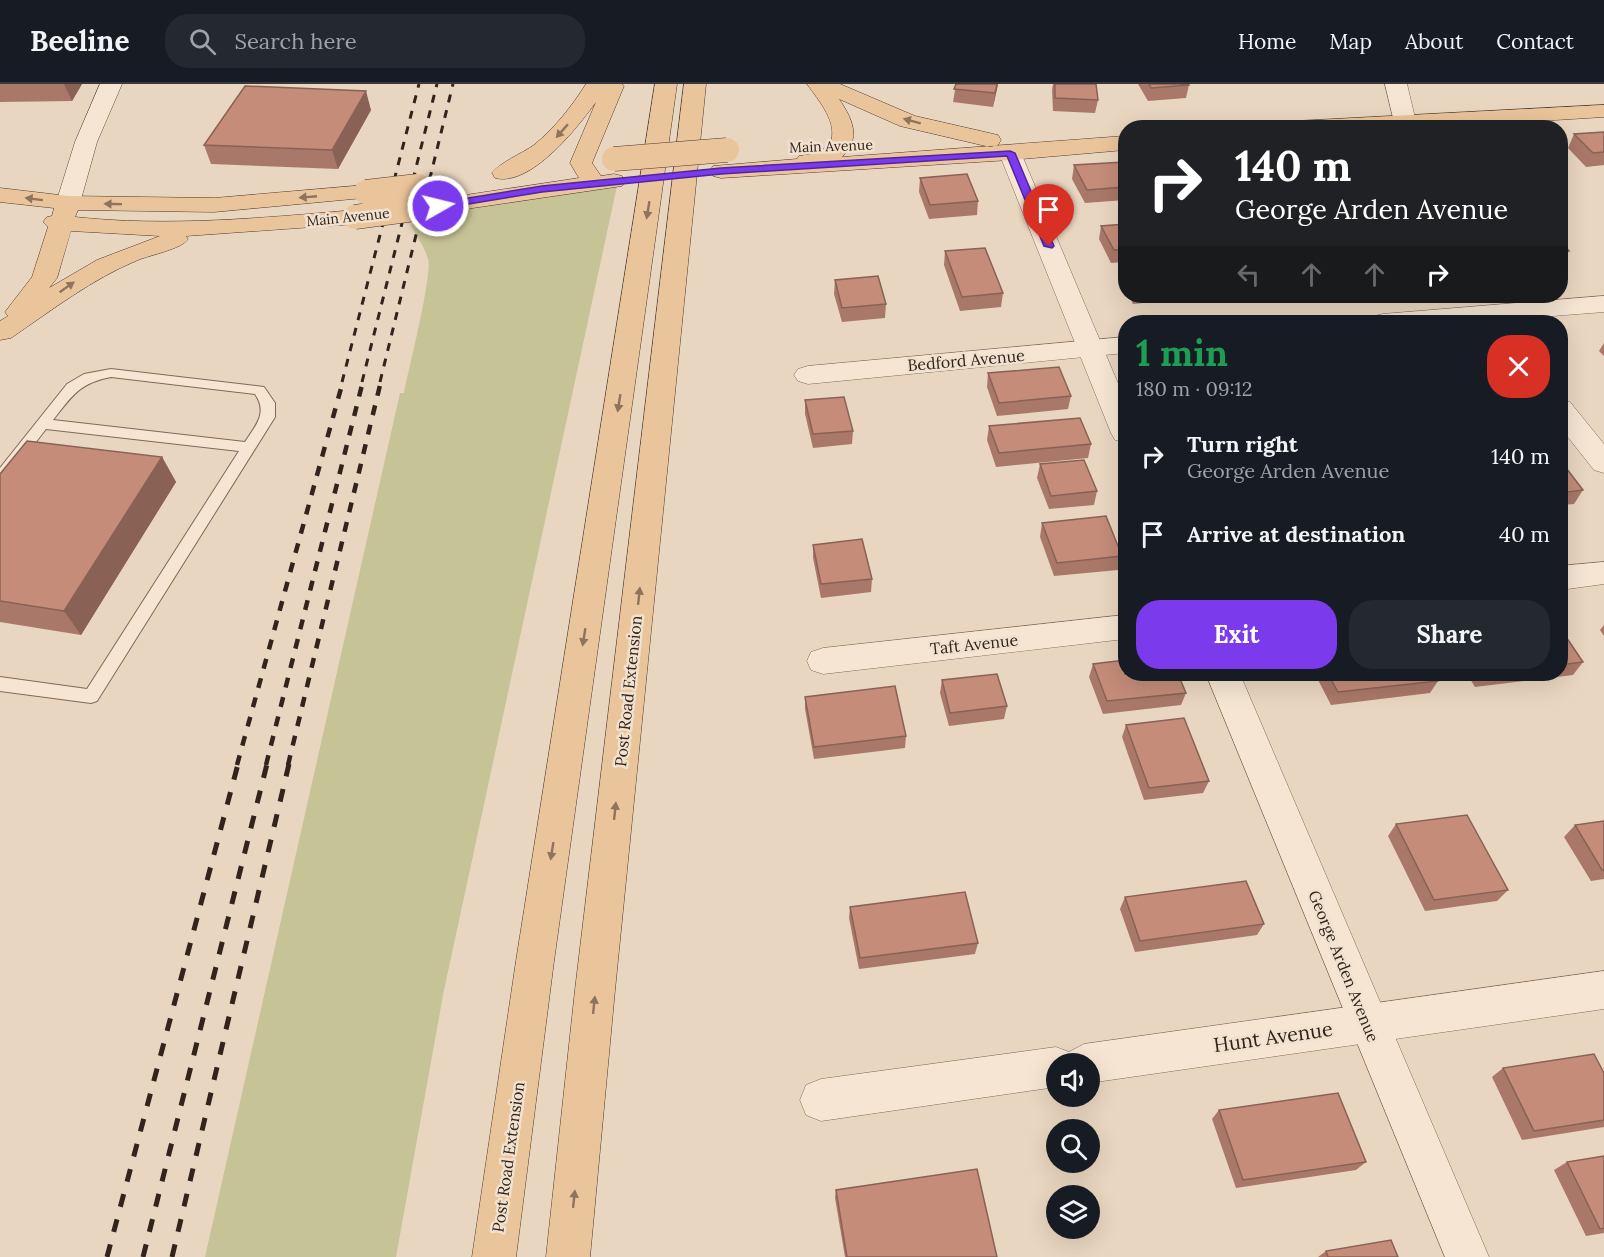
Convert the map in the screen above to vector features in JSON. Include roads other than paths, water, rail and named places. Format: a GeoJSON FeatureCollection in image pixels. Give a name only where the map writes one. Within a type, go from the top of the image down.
{"type":"FeatureCollection","features":[{"type":"Feature","properties":{"kind":"main road","name":"Main Avenue"},"geometry":{"type":"LineString","coordinates":[[597,84],[585,103],[546,148],[526,164],[493,175],[581,163],[608,175]]}},
{"type":"Feature","properties":{"kind":"main road"},"geometry":{"type":"LineString","coordinates":[[581,163],[614,84]]}},
{"type":"Feature","properties":{"kind":"main road"},"geometry":{"type":"LineString","coordinates":[[666,84],[676,128]]}},
{"type":"Feature","properties":{"kind":"main road"},"geometry":{"type":"LineString","coordinates":[[676,128],[695,84]]}},
{"type":"Feature","properties":{"kind":"main road"},"geometry":{"type":"LineString","coordinates":[[820,84],[908,121],[990,140]]}},
{"type":"Feature","properties":{"kind":"main road"},"geometry":{"type":"LineString","coordinates":[[788,166],[830,155],[840,145],[844,135],[844,124],[820,84]]}},
{"type":"Feature","properties":{"kind":"main road"},"geometry":{"type":"LineString","coordinates":[[1441,120],[1604,111]]}},
{"type":"Feature","properties":{"kind":"main road","name":"Post Road Extension"},"geometry":{"type":"LineString","coordinates":[[494,1257],[535,961],[676,128]]}},
{"type":"Feature","properties":{"kind":"main road","name":"Post Road Extension"},"geometry":{"type":"LineString","coordinates":[[568,1257],[597,978],[676,128]]}},
{"type":"Feature","properties":{"kind":"main road","name":"Main Avenue"},"geometry":{"type":"LineString","coordinates":[[0,195],[129,229],[220,228],[355,217],[459,203],[608,175],[840,145],[1118,136]]}},
{"type":"Feature","properties":{"kind":"main road","name":"Main Avenue"},"geometry":{"type":"LineString","coordinates":[[724,161],[788,166],[1118,145]]}},
{"type":"Feature","properties":{"kind":"main road","name":"Main Avenue"},"geometry":{"type":"LineString","coordinates":[[0,215],[214,205],[366,192],[438,183]]}},
{"type":"Feature","properties":{"kind":"main road"},"geometry":{"type":"LineString","coordinates":[[1,333],[44,278],[65,213]]}},
{"type":"Feature","properties":{"kind":"main road"},"geometry":{"type":"LineString","coordinates":[[1,333],[82,277],[113,260],[154,244],[220,228]]}},
{"type":"Feature","properties":{"kind":"street"},"geometry":{"type":"LineString","coordinates":[[65,213],[77,165],[111,84]]}},
{"type":"Feature","properties":{"kind":"street"},"geometry":{"type":"LineString","coordinates":[[1396,84],[1405,120]]}},
{"type":"Feature","properties":{"kind":"street"},"geometry":{"type":"LineString","coordinates":[[1010,153],[1118,416]]}},
{"type":"Feature","properties":{"kind":"street"},"geometry":{"type":"LineString","coordinates":[[1442,315],[1484,310],[1604,304]]}},
{"type":"Feature","properties":{"kind":"street","name":"Bedford Avenue"},"geometry":{"type":"LineString","coordinates":[[808,375],[1118,346]]}},
{"type":"Feature","properties":{"kind":"street"},"geometry":{"type":"LineString","coordinates":[[1568,418],[1604,464]]}},
{"type":"Feature","properties":{"kind":"street"},"geometry":{"type":"LineString","coordinates":[[1568,577],[1604,573]]}},
{"type":"Feature","properties":{"kind":"street","name":"Taft Avenue"},"geometry":{"type":"LineString","coordinates":[[823,661],[1118,628]]}},
{"type":"Feature","properties":{"kind":"street","name":"George Arden Avenue"},"geometry":{"type":"LineString","coordinates":[[1226,681],[1467,1257]]}},
{"type":"Feature","properties":{"kind":"street","name":"Hunt Avenue"},"geometry":{"type":"LineString","coordinates":[[1100,1062],[1604,990]]}},
{"type":"Feature","properties":{"kind":"street"},"geometry":{"type":"LineString","coordinates":[[821,1100],[1046,1068]]}},
{"type":"Feature","properties":{"kind":"lane"},"geometry":{"type":"LineString","coordinates":[[0,478],[72,387],[89,377],[111,373],[259,390],[268,403],[268,417],[91,696],[0,684]]}},
{"type":"Feature","properties":{"kind":"lane"},"geometry":{"type":"LineString","coordinates":[[43,424],[248,447]]}},
{"type":"Feature","properties":{"kind":"railway"},"geometry":{"type":"LineString","coordinates":[[342,382],[419,84]]}},
{"type":"Feature","properties":{"kind":"railway"},"geometry":{"type":"LineString","coordinates":[[362,382],[437,84]]}},
{"type":"Feature","properties":{"kind":"railway"},"geometry":{"type":"LineString","coordinates":[[380,382],[453,84]]}},
{"type":"Feature","properties":{"kind":"railway"},"geometry":{"type":"LineString","coordinates":[[237,765],[343,381]]}},
{"type":"Feature","properties":{"kind":"railway"},"geometry":{"type":"LineString","coordinates":[[266,765],[363,381]]}},
{"type":"Feature","properties":{"kind":"railway"},"geometry":{"type":"LineString","coordinates":[[288,765],[381,381]]}},
{"type":"Feature","properties":{"kind":"railway"},"geometry":{"type":"LineString","coordinates":[[107,1257],[238,764]]}},
{"type":"Feature","properties":{"kind":"railway"},"geometry":{"type":"LineString","coordinates":[[143,1257],[267,764]]}},
{"type":"Feature","properties":{"kind":"railway"},"geometry":{"type":"LineString","coordinates":[[172,1257],[289,764]]}}]}
